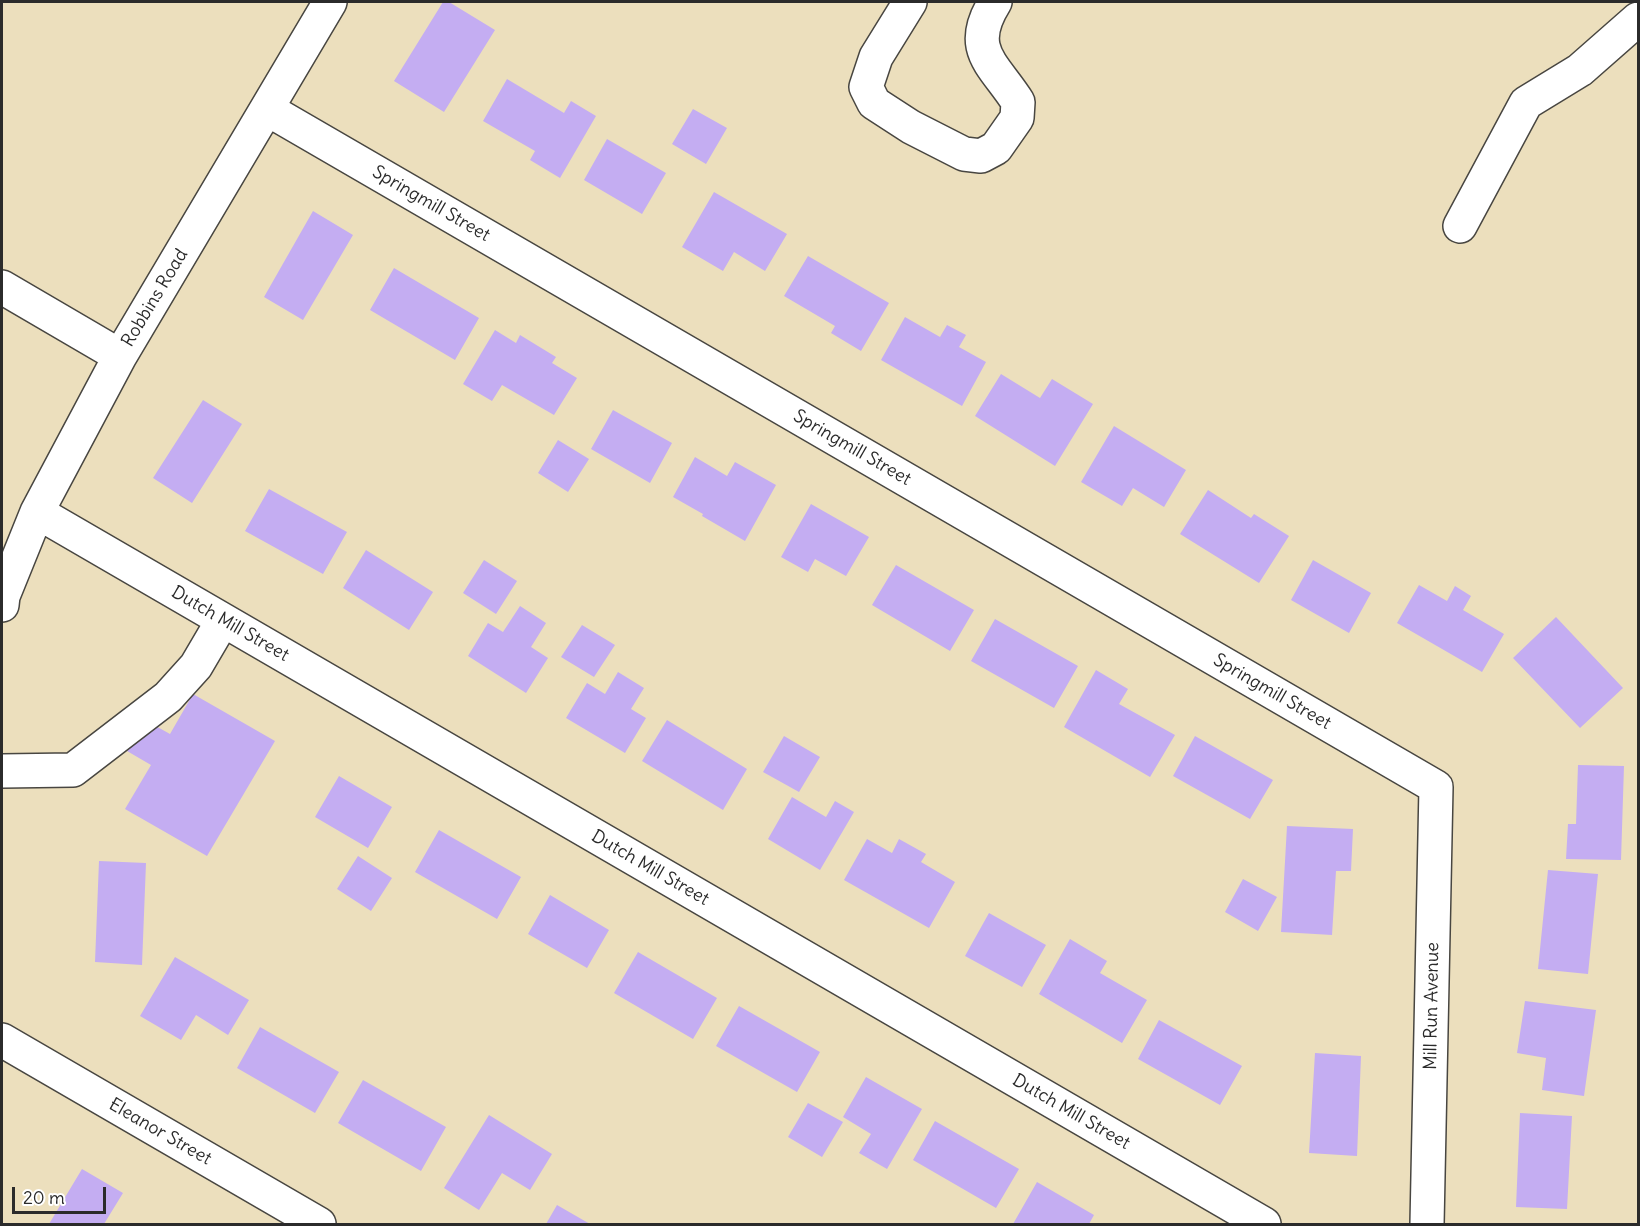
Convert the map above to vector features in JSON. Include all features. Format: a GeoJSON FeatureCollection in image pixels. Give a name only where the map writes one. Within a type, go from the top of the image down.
{"type":"FeatureCollection","features":[{"type":"Feature","properties":{"kind":"street","name":"Robbins Road"},"geometry":{"type":"LineString","coordinates":[[2,605],[3,596],[37,512],[120,356],[330,2]]}},
{"type":"Feature","properties":{"kind":"street"},"geometry":{"type":"LineString","coordinates":[[910,2],[893,33],[876,57],[866,87],[874,103],[910,127],[964,154],[981,156],[996,148],[1017,118],[1018,102],[987,61],[981,41],[987,14],[994,2]]}},
{"type":"Feature","properties":{"kind":"street"},"geometry":{"type":"LineString","coordinates":[[1460,226],[1526,103],[1580,70],[1638,19]]}},
{"type":"Feature","properties":{"kind":"street","name":"Springmill Street"},"geometry":{"type":"LineString","coordinates":[[267,109],[1436,787]]}},
{"type":"Feature","properties":{"kind":"street"},"geometry":{"type":"LineString","coordinates":[[2,287],[120,356]]}},
{"type":"Feature","properties":{"kind":"street","name":"Dutch Mill Street"},"geometry":{"type":"LineString","coordinates":[[37,512],[1264,1224]]}},
{"type":"Feature","properties":{"kind":"street"},"geometry":{"type":"LineString","coordinates":[[2,771],[73,770],[168,697],[196,666],[224,620]]}},
{"type":"Feature","properties":{"kind":"street","name":"Mill Run Avenue"},"geometry":{"type":"LineString","coordinates":[[1427,1224],[1436,787]]}},
{"type":"Feature","properties":{"kind":"street","name":"Eleanor Street"},"geometry":{"type":"LineString","coordinates":[[2,1040],[319,1224]]}},
{"type":"Feature","properties":{"kind":"building"},"geometry":{"type":"Polygon","coordinates":[[[443,2],[449,2],[495,30],[444,112],[394,81],[443,2]]]}},
{"type":"Feature","properties":{"kind":"building"},"geometry":{"type":"Polygon","coordinates":[[[507,79],[564,113],[571,101],[596,116],[560,178],[530,160],[535,151],[483,121],[507,79]]]}},
{"type":"Feature","properties":{"kind":"building"},"geometry":{"type":"Polygon","coordinates":[[[693,109],[727,128],[706,164],[672,144],[693,109]]]}},
{"type":"Feature","properties":{"kind":"building"},"geometry":{"type":"Polygon","coordinates":[[[607,139],[666,173],[642,214],[584,180],[607,139]]]}},
{"type":"Feature","properties":{"kind":"building"},"geometry":{"type":"Polygon","coordinates":[[[714,192],[787,234],[765,271],[734,252],[723,271],[682,247],[714,192]]]}},
{"type":"Feature","properties":{"kind":"building"},"geometry":{"type":"Polygon","coordinates":[[[313,211],[353,235],[303,320],[264,297],[313,211]]]}},
{"type":"Feature","properties":{"kind":"building"},"geometry":{"type":"Polygon","coordinates":[[[808,256],[889,303],[861,351],[831,333],[835,326],[784,296],[808,256]]]}},
{"type":"Feature","properties":{"kind":"building"},"geometry":{"type":"Polygon","coordinates":[[[394,268],[479,318],[455,360],[370,310],[394,268]]]}},
{"type":"Feature","properties":{"kind":"building"},"geometry":{"type":"Polygon","coordinates":[[[905,317],[940,337],[947,325],[966,335],[959,347],[986,362],[962,406],[881,360],[905,317]]]}},
{"type":"Feature","properties":{"kind":"building"},"geometry":{"type":"Polygon","coordinates":[[[495,330],[516,343],[520,335],[556,357],[552,363],[577,378],[554,415],[502,385],[492,401],[463,384],[495,330]]]}},
{"type":"Feature","properties":{"kind":"building"},"geometry":{"type":"Polygon","coordinates":[[[1001,374],[1040,398],[1052,379],[1093,404],[1055,466],[975,416],[1001,374]]]}},
{"type":"Feature","properties":{"kind":"building"},"geometry":{"type":"Polygon","coordinates":[[[203,400],[242,424],[192,503],[153,478],[203,400]]]}},
{"type":"Feature","properties":{"kind":"building"},"geometry":{"type":"Polygon","coordinates":[[[613,410],[672,443],[650,483],[591,449],[613,410]]]}},
{"type":"Feature","properties":{"kind":"building"},"geometry":{"type":"Polygon","coordinates":[[[1114,426],[1186,470],[1164,507],[1133,488],[1122,506],[1081,482],[1114,426]]]}},
{"type":"Feature","properties":{"kind":"building"},"geometry":{"type":"Polygon","coordinates":[[[558,440],[589,459],[568,492],[538,473],[558,440]]]}},
{"type":"Feature","properties":{"kind":"building"},"geometry":{"type":"Polygon","coordinates":[[[695,457],[727,476],[735,462],[776,485],[745,541],[673,497],[695,457]]]}},
{"type":"Feature","properties":{"kind":"building"},"geometry":{"type":"Polygon","coordinates":[[[269,489],[347,532],[323,574],[245,531],[269,489]]]}},
{"type":"Feature","properties":{"kind":"building"},"geometry":{"type":"Polygon","coordinates":[[[1208,490],[1251,518],[1254,514],[1289,536],[1259,583],[1180,534],[1208,490]]]}},
{"type":"Feature","properties":{"kind":"building"},"geometry":{"type":"Polygon","coordinates":[[[811,504],[869,537],[846,576],[815,559],[808,572],[781,557],[811,504]]]}},
{"type":"Feature","properties":{"kind":"building"},"geometry":{"type":"Polygon","coordinates":[[[366,550],[433,592],[409,630],[343,588],[366,550]]]}},
{"type":"Feature","properties":{"kind":"building"},"geometry":{"type":"Polygon","coordinates":[[[484,560],[517,581],[496,614],[463,593],[484,560]]]}},
{"type":"Feature","properties":{"kind":"building"},"geometry":{"type":"Polygon","coordinates":[[[1313,560],[1371,593],[1349,633],[1291,600],[1313,560]]]}},
{"type":"Feature","properties":{"kind":"building"},"geometry":{"type":"Polygon","coordinates":[[[896,565],[974,610],[950,651],[872,605],[896,565]]]}},
{"type":"Feature","properties":{"kind":"building"},"geometry":{"type":"Polygon","coordinates":[[[1419,585],[1447,601],[1455,586],[1471,596],[1463,610],[1504,634],[1482,672],[1397,623],[1419,585]]]}},
{"type":"Feature","properties":{"kind":"building"},"geometry":{"type":"Polygon","coordinates":[[[520,606],[546,623],[531,647],[548,658],[526,693],[468,656],[488,623],[503,632],[520,606]]]}},
{"type":"Feature","properties":{"kind":"building"},"geometry":{"type":"Polygon","coordinates":[[[1556,617],[1623,688],[1580,728],[1513,658],[1556,617]]]}},
{"type":"Feature","properties":{"kind":"building"},"geometry":{"type":"Polygon","coordinates":[[[995,619],[1078,666],[1054,708],[971,661],[995,619]]]}},
{"type":"Feature","properties":{"kind":"building"},"geometry":{"type":"Polygon","coordinates":[[[582,625],[615,645],[594,677],[561,657],[582,625]]]}},
{"type":"Feature","properties":{"kind":"building"},"geometry":{"type":"Polygon","coordinates":[[[1096,670],[1128,689],[1119,704],[1175,735],[1150,777],[1064,727],[1096,670]]]}},
{"type":"Feature","properties":{"kind":"building"},"geometry":{"type":"Polygon","coordinates":[[[618,672],[644,688],[631,709],[646,718],[625,753],[566,718],[587,683],[605,694],[618,672]]]}},
{"type":"Feature","properties":{"kind":"building"},"geometry":{"type":"Polygon","coordinates":[[[193,694],[275,741],[207,856],[125,809],[151,765],[127,751],[145,720],[170,734],[193,694]]]}},
{"type":"Feature","properties":{"kind":"building"},"geometry":{"type":"Polygon","coordinates":[[[667,720],[747,769],[723,810],[642,761],[667,720]]]}},
{"type":"Feature","properties":{"kind":"building"},"geometry":{"type":"Polygon","coordinates":[[[784,736],[820,757],[799,792],[763,772],[784,736]]]}},
{"type":"Feature","properties":{"kind":"building"},"geometry":{"type":"Polygon","coordinates":[[[1195,736],[1273,780],[1250,819],[1173,776],[1195,736]]]}},
{"type":"Feature","properties":{"kind":"building"},"geometry":{"type":"Polygon","coordinates":[[[1578,765],[1624,766],[1621,860],[1566,859],[1568,824],[1576,824],[1578,765]]]}},
{"type":"Feature","properties":{"kind":"building"},"geometry":{"type":"Polygon","coordinates":[[[339,776],[392,807],[368,848],[315,817],[339,776]]]}},
{"type":"Feature","properties":{"kind":"building"},"geometry":{"type":"Polygon","coordinates":[[[792,797],[826,817],[835,801],[854,812],[820,870],[768,839],[792,797]]]}},
{"type":"Feature","properties":{"kind":"building"},"geometry":{"type":"Polygon","coordinates":[[[1287,826],[1353,829],[1351,871],[1336,871],[1332,935],[1281,932],[1287,826]]]}},
{"type":"Feature","properties":{"kind":"building"},"geometry":{"type":"Polygon","coordinates":[[[439,830],[521,877],[497,919],[415,872],[439,830]]]}},
{"type":"Feature","properties":{"kind":"building"},"geometry":{"type":"Polygon","coordinates":[[[867,839],[892,853],[899,839],[926,854],[921,862],[955,882],[929,928],[844,880],[867,839]]]}},
{"type":"Feature","properties":{"kind":"building"},"geometry":{"type":"Polygon","coordinates":[[[358,856],[392,878],[371,911],[337,889],[358,856]]]}},
{"type":"Feature","properties":{"kind":"building"},"geometry":{"type":"Polygon","coordinates":[[[99,861],[146,863],[142,965],[95,962],[99,861]]]}},
{"type":"Feature","properties":{"kind":"building"},"geometry":{"type":"Polygon","coordinates":[[[1548,870],[1598,874],[1588,974],[1538,969],[1548,870]]]}},
{"type":"Feature","properties":{"kind":"building"},"geometry":{"type":"Polygon","coordinates":[[[1243,879],[1277,897],[1258,931],[1225,912],[1243,879]]]}},
{"type":"Feature","properties":{"kind":"building"},"geometry":{"type":"Polygon","coordinates":[[[550,895],[609,930],[587,968],[528,934],[550,895]]]}},
{"type":"Feature","properties":{"kind":"building"},"geometry":{"type":"Polygon","coordinates":[[[989,913],[1046,945],[1022,987],[965,956],[989,913]]]}},
{"type":"Feature","properties":{"kind":"building"},"geometry":{"type":"Polygon","coordinates":[[[1070,939],[1107,961],[1100,973],[1147,1000],[1122,1043],[1039,994],[1070,939]]]}},
{"type":"Feature","properties":{"kind":"building"},"geometry":{"type":"Polygon","coordinates":[[[638,952],[717,998],[693,1039],[614,993],[638,952]]]}},
{"type":"Feature","properties":{"kind":"building"},"geometry":{"type":"Polygon","coordinates":[[[175,957],[249,1000],[228,1035],[196,1015],[181,1040],[140,1016],[175,957]]]}},
{"type":"Feature","properties":{"kind":"building"},"geometry":{"type":"Polygon","coordinates":[[[1525,1001],[1596,1010],[1584,1096],[1542,1090],[1546,1058],[1517,1053],[1525,1001]]]}},
{"type":"Feature","properties":{"kind":"building"},"geometry":{"type":"Polygon","coordinates":[[[739,1006],[820,1052],[797,1092],[716,1046],[739,1006]]]}},
{"type":"Feature","properties":{"kind":"building"},"geometry":{"type":"Polygon","coordinates":[[[1159,1020],[1242,1066],[1220,1105],[1138,1059],[1159,1020]]]}},
{"type":"Feature","properties":{"kind":"building"},"geometry":{"type":"Polygon","coordinates":[[[260,1027],[339,1072],[315,1113],[237,1068],[260,1027]]]}},
{"type":"Feature","properties":{"kind":"building"},"geometry":{"type":"Polygon","coordinates":[[[1315,1053],[1361,1056],[1357,1156],[1309,1153],[1315,1053]]]}},
{"type":"Feature","properties":{"kind":"building"},"geometry":{"type":"Polygon","coordinates":[[[866,1077],[922,1109],[887,1169],[859,1153],[871,1134],[843,1117],[866,1077]]]}},
{"type":"Feature","properties":{"kind":"building"},"geometry":{"type":"Polygon","coordinates":[[[363,1080],[446,1127],[421,1171],[338,1123],[363,1080]]]}},
{"type":"Feature","properties":{"kind":"building"},"geometry":{"type":"Polygon","coordinates":[[[808,1103],[843,1122],[822,1157],[788,1137],[808,1103]]]}},
{"type":"Feature","properties":{"kind":"building"},"geometry":{"type":"Polygon","coordinates":[[[1520,1113],[1572,1116],[1567,1209],[1516,1207],[1520,1113]]]}},
{"type":"Feature","properties":{"kind":"building"},"geometry":{"type":"Polygon","coordinates":[[[489,1115],[552,1154],[530,1190],[502,1173],[479,1210],[444,1188],[489,1115]]]}},
{"type":"Feature","properties":{"kind":"building"},"geometry":{"type":"Polygon","coordinates":[[[935,1121],[1019,1169],[996,1208],[913,1160],[935,1121]]]}},
{"type":"Feature","properties":{"kind":"building"},"geometry":{"type":"Polygon","coordinates":[[[82,1169],[123,1193],[104,1224],[49,1224],[82,1169]]]}},
{"type":"Feature","properties":{"kind":"building"},"geometry":{"type":"Polygon","coordinates":[[[1037,1182],[1094,1215],[1089,1224],[1013,1224],[1037,1182]]]}},
{"type":"Feature","properties":{"kind":"building"},"geometry":{"type":"Polygon","coordinates":[[[557,1205],[590,1224],[546,1224],[557,1205]]]}}]}
